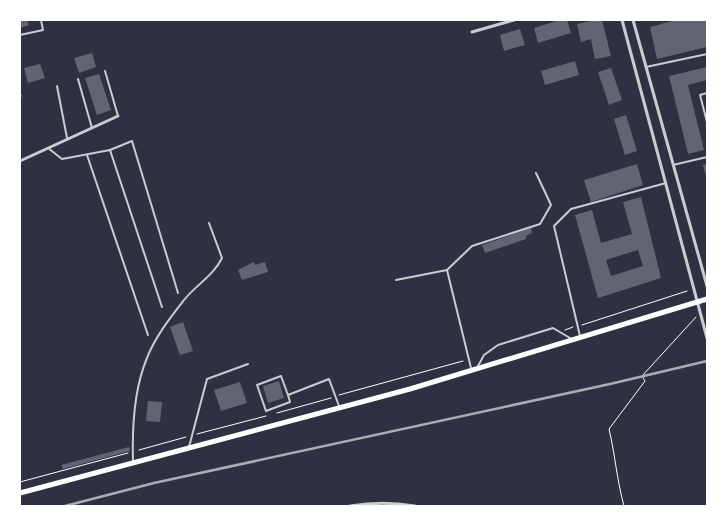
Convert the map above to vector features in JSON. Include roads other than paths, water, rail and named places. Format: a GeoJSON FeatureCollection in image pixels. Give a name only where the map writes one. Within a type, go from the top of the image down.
{"type":"FeatureCollection","features":[{"type":"Feature","properties":{"kind":"main road"},"geometry":{"type":"LineString","coordinates":[[20,493],[340,408],[707,300]]}},
{"type":"Feature","properties":{"kind":"street"},"geometry":{"type":"LineString","coordinates":[[472,32],[514,20]]}},
{"type":"Feature","properties":{"kind":"street"},"geometry":{"type":"LineString","coordinates":[[622,20],[695,288],[696,303],[707,338]]}},
{"type":"Feature","properties":{"kind":"street"},"geometry":{"type":"LineString","coordinates":[[633,20],[707,286]]}},
{"type":"Feature","properties":{"kind":"street"},"geometry":{"type":"LineString","coordinates":[[20,161],[118,116]]}},
{"type":"Feature","properties":{"kind":"street"},"geometry":{"type":"LineString","coordinates":[[350,506],[372,502],[416,506]]}},
{"type":"Feature","properties":{"kind":"lane"},"geometry":{"type":"LineString","coordinates":[[20,35],[43,30],[41,20]]}},
{"type":"Feature","properties":{"kind":"lane"},"geometry":{"type":"LineString","coordinates":[[646,68],[707,54]]}},
{"type":"Feature","properties":{"kind":"lane"},"geometry":{"type":"LineString","coordinates":[[105,71],[118,116]]}},
{"type":"Feature","properties":{"kind":"lane"},"geometry":{"type":"LineString","coordinates":[[78,79],[92,128]]}},
{"type":"Feature","properties":{"kind":"lane"},"geometry":{"type":"LineString","coordinates":[[57,86],[67,139]]}},
{"type":"Feature","properties":{"kind":"lane"},"geometry":{"type":"LineString","coordinates":[[707,93],[700,95],[707,122]]}},
{"type":"Feature","properties":{"kind":"lane"},"geometry":{"type":"LineString","coordinates":[[48,148],[62,159],[110,150],[132,141],[178,293]]}},
{"type":"Feature","properties":{"kind":"lane"},"geometry":{"type":"LineString","coordinates":[[110,150],[162,307]]}},
{"type":"Feature","properties":{"kind":"lane"},"geometry":{"type":"LineString","coordinates":[[88,155],[148,335]]}},
{"type":"Feature","properties":{"kind":"lane"},"geometry":{"type":"LineString","coordinates":[[673,165],[707,157]]}},
{"type":"Feature","properties":{"kind":"lane"},"geometry":{"type":"LineString","coordinates":[[396,280],[447,270],[472,246],[540,224],[550,205],[536,173]]}},
{"type":"Feature","properties":{"kind":"lane"},"geometry":{"type":"LineString","coordinates":[[580,338],[554,226],[572,209],[666,183]]}},
{"type":"Feature","properties":{"kind":"lane"},"geometry":{"type":"LineString","coordinates":[[133,463],[138,398],[146,359],[166,324],[186,298],[217,268],[222,258],[209,223]]}},
{"type":"Feature","properties":{"kind":"lane"},"geometry":{"type":"LineString","coordinates":[[447,270],[469,359],[474,370]]}},
{"type":"Feature","properties":{"kind":"lane"},"geometry":{"type":"LineString","coordinates":[[474,370],[484,354],[498,345],[553,328],[561,331],[572,340]]}},
{"type":"Feature","properties":{"kind":"lane"},"geometry":{"type":"LineString","coordinates":[[188,449],[207,379],[248,364]]}},
{"type":"Feature","properties":{"kind":"lane"},"geometry":{"type":"LineString","coordinates":[[281,376],[288,394],[290,402],[266,410],[257,385],[281,376]]}},
{"type":"Feature","properties":{"kind":"lane"},"geometry":{"type":"LineString","coordinates":[[288,394],[329,379],[340,408]]}},
{"type":"Feature","properties":{"kind":"railway"},"geometry":{"type":"LineString","coordinates":[[65,506],[154,483],[610,384],[707,361]]}}]}
